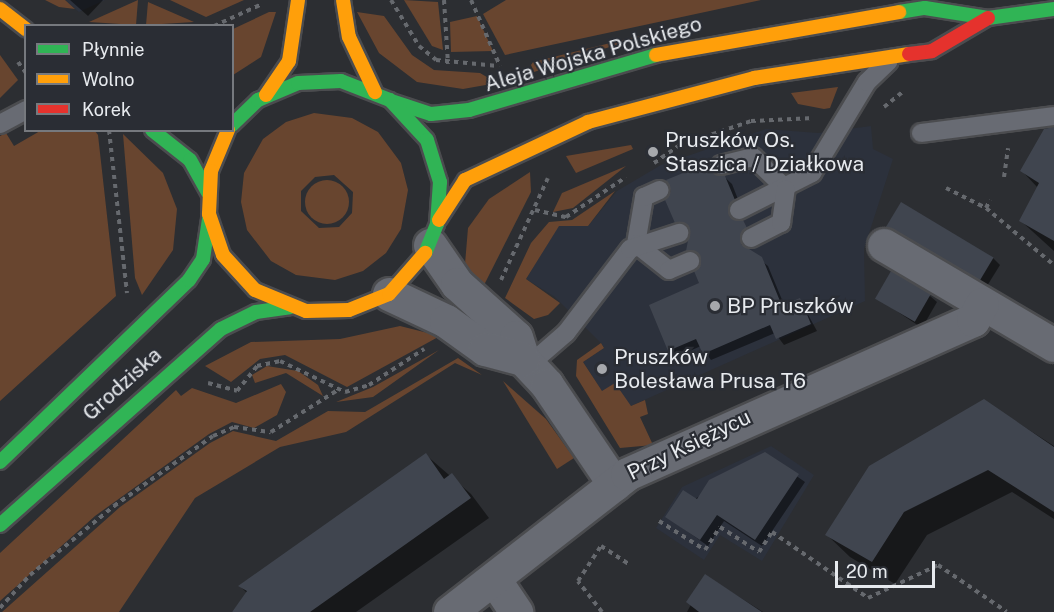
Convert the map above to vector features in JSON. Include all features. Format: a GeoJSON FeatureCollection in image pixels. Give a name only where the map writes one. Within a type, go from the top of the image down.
{"type":"FeatureCollection","features":[{"type":"Feature","properties":{"kind":"main road"},"geometry":{"type":"LineString","coordinates":[[234,124],[262,98],[289,61],[298,0]]}},
{"type":"Feature","properties":{"kind":"main road"},"geometry":{"type":"LineString","coordinates":[[343,0],[349,37],[375,92]]}},
{"type":"Feature","properties":{"kind":"main road","name":"Aleja Wojska Polskiego"},"geometry":{"type":"LineString","coordinates":[[390,100],[419,112],[450,113],[733,37],[925,8],[988,18],[1054,9]]}},
{"type":"Feature","properties":{"kind":"main road"},"geometry":{"type":"LineString","coordinates":[[0,9],[24,27]]}},
{"type":"Feature","properties":{"kind":"main road","name":"Aleja Wojska Polskiego"},"geometry":{"type":"LineString","coordinates":[[389,294],[434,235],[465,180],[588,122],[754,78],[932,51],[988,18]]}},
{"type":"Feature","properties":{"kind":"main road"},"geometry":{"type":"LineString","coordinates":[[234,100],[262,98],[319,80],[375,92],[390,100],[415,123],[435,161],[434,235]]}},
{"type":"Feature","properties":{"kind":"main road"},"geometry":{"type":"LineString","coordinates":[[155,132],[190,160],[208,192]]}},
{"type":"Feature","properties":{"kind":"main road"},"geometry":{"type":"LineString","coordinates":[[227,132],[208,192],[209,214],[236,272],[269,300],[290,307],[349,310],[389,294]]}},
{"type":"Feature","properties":{"kind":"main road","name":"Grodziska"},"geometry":{"type":"LineString","coordinates":[[0,462],[189,280],[203,259],[209,214]]}},
{"type":"Feature","properties":{"kind":"main road","name":"Grodziska"},"geometry":{"type":"LineString","coordinates":[[0,525],[221,329],[256,312],[290,307]]}},
{"type":"Feature","properties":{"kind":"street"},"geometry":{"type":"LineString","coordinates":[[434,235],[458,284],[505,323],[526,362],[614,484]]}},
{"type":"Feature","properties":{"kind":"street"},"geometry":{"type":"LineString","coordinates":[[884,245],[1054,345]]}},
{"type":"Feature","properties":{"kind":"street"},"geometry":{"type":"LineString","coordinates":[[389,294],[446,321],[485,349],[526,362]]}},
{"type":"Feature","properties":{"kind":"street","name":"Przy Księżycu"},"geometry":{"type":"LineString","coordinates":[[450,612],[614,484],[730,424],[973,320],[982,304]]}},
{"type":"Feature","properties":{"kind":"street"},"geometry":{"type":"LineString","coordinates":[[494,579],[516,612]]}},
{"type":"Feature","properties":{"kind":"lane"},"geometry":{"type":"LineString","coordinates":[[739,210],[786,189],[821,163],[867,82],[898,56]]}},
{"type":"Feature","properties":{"kind":"lane"},"geometry":{"type":"LineString","coordinates":[[0,124],[24,111]]}},
{"type":"Feature","properties":{"kind":"lane"},"geometry":{"type":"LineString","coordinates":[[921,133],[1054,116]]}},
{"type":"Feature","properties":{"kind":"lane"},"geometry":{"type":"LineString","coordinates":[[721,165],[753,157],[786,189]]}},
{"type":"Feature","properties":{"kind":"lane"},"geometry":{"type":"LineString","coordinates":[[751,238],[782,224],[786,189]]}},
{"type":"Feature","properties":{"kind":"lane"},"geometry":{"type":"LineString","coordinates":[[526,362],[566,333],[636,244],[644,197],[660,190]]}},
{"type":"Feature","properties":{"kind":"lane"},"geometry":{"type":"LineString","coordinates":[[636,244],[679,233]]}},
{"type":"Feature","properties":{"kind":"lane"},"geometry":{"type":"LineString","coordinates":[[636,244],[669,270],[690,261]]}},
{"type":"Feature","properties":{"kind":"path"},"geometry":{"type":"LineString","coordinates":[[218,24],[271,0]]}},
{"type":"Feature","properties":{"kind":"path"},"geometry":{"type":"LineString","coordinates":[[391,0],[419,46],[448,64],[500,67]]}},
{"type":"Feature","properties":{"kind":"path"},"geometry":{"type":"LineString","coordinates":[[444,0],[448,64]]}},
{"type":"Feature","properties":{"kind":"path"},"geometry":{"type":"LineString","coordinates":[[471,0],[500,67],[507,72]]}},
{"type":"Feature","properties":{"kind":"path"},"geometry":{"type":"LineString","coordinates":[[876,113],[913,84]]}},
{"type":"Feature","properties":{"kind":"path"},"geometry":{"type":"LineString","coordinates":[[645,166],[678,146],[778,117],[796,116]]}},
{"type":"Feature","properties":{"kind":"path"},"geometry":{"type":"LineString","coordinates":[[109,132],[128,301]]}},
{"type":"Feature","properties":{"kind":"path"},"geometry":{"type":"LineString","coordinates":[[496,290],[535,210],[548,171]]}},
{"type":"Feature","properties":{"kind":"path"},"geometry":{"type":"LineString","coordinates":[[535,210],[566,217],[636,171]]}},
{"type":"Feature","properties":{"kind":"path"},"geometry":{"type":"LineString","coordinates":[[946,188],[986,208],[1054,265]]}},
{"type":"Feature","properties":{"kind":"path"},"geometry":{"type":"LineString","coordinates":[[986,208],[990,200]]}},
{"type":"Feature","properties":{"kind":"path"},"geometry":{"type":"LineString","coordinates":[[0,608],[30,575],[114,506],[213,436],[234,427],[271,432],[322,403],[336,391],[363,388],[429,347]]}},
{"type":"Feature","properties":{"kind":"path"},"geometry":{"type":"LineString","coordinates":[[200,380],[223,392],[243,388],[257,366],[280,361],[304,369],[336,391]]}},
{"type":"Feature","properties":{"kind":"path"},"geometry":{"type":"LineString","coordinates":[[658,520],[705,550],[720,527],[759,552],[772,532],[868,598],[938,565],[1008,612]]}},
{"type":"Feature","properties":{"kind":"path"},"geometry":{"type":"LineString","coordinates":[[602,612],[578,581],[602,546],[629,564]]}},
{"type":"Feature","properties":{"kind":"shaded area"},"geometry":{"type":"Polygon","coordinates":[[[45,0],[65,0],[75,9],[59,7],[45,0]]]}},
{"type":"Feature","properties":{"kind":"shaded area"},"geometry":{"type":"Polygon","coordinates":[[[65,0],[105,0],[79,12],[65,0]]]}},
{"type":"Feature","properties":{"kind":"shaded area"},"geometry":{"type":"Polygon","coordinates":[[[138,0],[136,24],[89,22],[138,0]]]}},
{"type":"Feature","properties":{"kind":"shaded area"},"geometry":{"type":"Polygon","coordinates":[[[170,0],[244,0],[206,17],[170,0]]]}},
{"type":"Feature","properties":{"kind":"shaded area"},"geometry":{"type":"Polygon","coordinates":[[[404,0],[438,2],[443,50],[432,46],[404,0]]]}},
{"type":"Feature","properties":{"kind":"shaded area"},"geometry":{"type":"Polygon","coordinates":[[[506,0],[761,0],[505,55],[483,14],[506,0]]]}},
{"type":"Feature","properties":{"kind":"shaded area"},"geometry":{"type":"Polygon","coordinates":[[[148,2],[194,22],[162,24],[146,24],[148,2]]]}},
{"type":"Feature","properties":{"kind":"shaded area"},"geometry":{"type":"Polygon","coordinates":[[[269,12],[276,12],[261,57],[234,74],[234,29],[269,12]]]}},
{"type":"Feature","properties":{"kind":"shaded area"},"geometry":{"type":"Polygon","coordinates":[[[357,12],[384,16],[412,55],[434,70],[480,73],[497,83],[463,89],[417,82],[379,53],[357,12]]]}},
{"type":"Feature","properties":{"kind":"shaded area"},"geometry":{"type":"Polygon","coordinates":[[[477,16],[493,51],[451,52],[450,22],[477,16]]]}},
{"type":"Feature","properties":{"kind":"shaded area"},"geometry":{"type":"Polygon","coordinates":[[[655,32],[534,72],[531,65],[533,62],[655,32]]]}},
{"type":"Feature","properties":{"kind":"shaded area"},"geometry":{"type":"Polygon","coordinates":[[[0,55],[18,80],[0,98],[0,55]]]}},
{"type":"Feature","properties":{"kind":"shaded area"},"geometry":{"type":"Polygon","coordinates":[[[838,87],[830,108],[824,109],[798,104],[791,93],[838,87]]]}},
{"type":"Feature","properties":{"kind":"shaded area"},"geometry":{"type":"Polygon","coordinates":[[[314,113],[352,118],[378,132],[401,163],[408,190],[401,229],[386,253],[363,271],[335,280],[296,275],[271,261],[247,230],[241,202],[244,173],[263,139],[286,122],[314,113]],[[334,175],[315,177],[301,191],[301,211],[319,228],[339,227],[352,213],[353,192],[334,175]]]}},
{"type":"Feature","properties":{"kind":"shaded area"},"geometry":{"type":"Polygon","coordinates":[[[871,126],[873,149],[893,159],[864,249],[865,301],[631,406],[602,391],[583,362],[604,348],[601,343],[555,297],[526,279],[559,225],[588,226],[617,191],[661,165],[766,129],[818,133],[871,126]]]}},
{"type":"Feature","properties":{"kind":"shaded area"},"geometry":{"type":"Polygon","coordinates":[[[38,132],[96,132],[98,135],[116,296],[0,401],[0,136],[6,133],[14,146],[38,132]]]}},
{"type":"Feature","properties":{"kind":"shaded area"},"geometry":{"type":"Polygon","coordinates":[[[123,134],[163,173],[177,209],[173,250],[142,295],[135,278],[123,134]]]}},
{"type":"Feature","properties":{"kind":"shaded area"},"geometry":{"type":"Polygon","coordinates":[[[631,145],[633,149],[576,173],[566,156],[631,145]]]}},
{"type":"Feature","properties":{"kind":"shaded area"},"geometry":{"type":"Polygon","coordinates":[[[626,166],[573,208],[553,212],[562,193],[626,166]]]}},
{"type":"Feature","properties":{"kind":"shaded area"},"geometry":{"type":"Polygon","coordinates":[[[530,172],[531,192],[482,289],[465,264],[468,228],[489,199],[530,172]]]}},
{"type":"Feature","properties":{"kind":"shaded area"},"geometry":{"type":"Polygon","coordinates":[[[327,180],[336,181],[343,186],[348,193],[348,211],[343,218],[336,223],[327,224],[318,223],[311,218],[306,211],[305,202],[306,193],[311,186],[318,181],[327,180]]]}},
{"type":"Feature","properties":{"kind":"shaded area"},"geometry":{"type":"Polygon","coordinates":[[[615,191],[588,226],[559,226],[526,279],[560,303],[548,315],[534,319],[505,298],[531,243],[549,222],[572,220],[615,191]]]}},
{"type":"Feature","properties":{"kind":"shaded area"},"geometry":{"type":"Polygon","coordinates":[[[400,326],[440,336],[347,387],[285,355],[260,359],[231,382],[205,366],[251,342],[340,339],[400,326]]]}},
{"type":"Feature","properties":{"kind":"shaded area"},"geometry":{"type":"Polygon","coordinates":[[[601,343],[604,348],[583,362],[602,391],[615,383],[631,406],[645,400],[648,414],[640,417],[653,445],[620,448],[576,376],[577,360],[601,343]]]}},
{"type":"Feature","properties":{"kind":"shaded area"},"geometry":{"type":"Polygon","coordinates":[[[439,350],[373,397],[336,402],[373,387],[439,350]]]}},
{"type":"Feature","properties":{"kind":"shaded area"},"geometry":{"type":"Polygon","coordinates":[[[458,358],[482,375],[455,363],[346,432],[280,447],[195,498],[119,612],[2,612],[120,507],[210,443],[233,431],[276,441],[328,411],[365,412],[458,358]]]}},
{"type":"Feature","properties":{"kind":"shaded area"},"geometry":{"type":"Polygon","coordinates":[[[267,366],[298,371],[318,385],[323,396],[286,373],[255,383],[252,375],[267,366]]]}},
{"type":"Feature","properties":{"kind":"shaded area"},"geometry":{"type":"Polygon","coordinates":[[[503,381],[546,419],[574,458],[557,469],[503,381]]]}},
{"type":"Feature","properties":{"kind":"shaded area"},"geometry":{"type":"Polygon","coordinates":[[[281,384],[286,392],[277,415],[254,428],[232,422],[209,434],[95,516],[0,601],[0,553],[176,390],[181,396],[192,388],[236,403],[281,384]]]}},
{"type":"Feature","properties":{"kind":"shaded area"},"geometry":{"type":"Polygon","coordinates":[[[771,446],[814,475],[762,561],[720,535],[704,560],[656,528],[682,487],[771,446]]]}},
{"type":"Feature","properties":{"kind":"building"},"geometry":{"type":"Polygon","coordinates":[[[1054,127],[1054,241],[1019,221],[1039,183],[1020,171],[1044,129],[1054,127]]]}},
{"type":"Feature","properties":{"kind":"building"},"geometry":{"type":"Polygon","coordinates":[[[710,162],[713,173],[725,176],[735,200],[729,216],[743,220],[747,228],[741,244],[762,257],[782,306],[800,298],[811,324],[776,339],[770,325],[703,354],[696,339],[668,351],[649,305],[699,283],[694,271],[701,262],[696,252],[686,251],[690,230],[675,223],[665,200],[671,191],[666,180],[710,162]]]}},
{"type":"Feature","properties":{"kind":"building"},"geometry":{"type":"Polygon","coordinates":[[[901,202],[994,258],[979,282],[886,227],[901,202]]]}},
{"type":"Feature","properties":{"kind":"building"},"geometry":{"type":"Polygon","coordinates":[[[891,271],[931,294],[915,322],[875,299],[891,271]]]}},
{"type":"Feature","properties":{"kind":"building"},"geometry":{"type":"Polygon","coordinates":[[[984,399],[1054,447],[1054,512],[988,470],[904,512],[872,562],[825,535],[869,466],[984,399]]]}},
{"type":"Feature","properties":{"kind":"building"},"geometry":{"type":"Polygon","coordinates":[[[765,452],[799,474],[755,540],[717,515],[700,540],[665,517],[683,490],[697,499],[709,480],[765,452]]]}},
{"type":"Feature","properties":{"kind":"building"},"geometry":{"type":"Polygon","coordinates":[[[426,453],[444,479],[452,473],[471,498],[310,612],[232,612],[247,591],[238,586],[426,453]]]}},
{"type":"Feature","properties":{"kind":"building"},"geometry":{"type":"Polygon","coordinates":[[[705,574],[762,612],[699,612],[686,602],[705,574]]]}},
{"type":"Feature","properties":{"kind":"traffic: fast"},"geometry":{"type":"LineString","coordinates":[[899,12],[925,8],[988,18],[1054,9]]}},
{"type":"Feature","properties":{"kind":"traffic: fast"},"geometry":{"type":"LineString","coordinates":[[394,102],[431,114],[469,110],[656,55]]}},
{"type":"Feature","properties":{"kind":"traffic: fast"},"geometry":{"type":"LineString","coordinates":[[234,123],[258,100],[298,83],[341,81],[390,100],[427,140],[440,182],[437,224],[425,253]]}},
{"type":"Feature","properties":{"kind":"traffic: fast"},"geometry":{"type":"LineString","coordinates":[[155,132],[190,160],[208,192]]}},
{"type":"Feature","properties":{"kind":"traffic: fast"},"geometry":{"type":"LineString","coordinates":[[0,462],[189,280],[203,259],[209,219]]}},
{"type":"Feature","properties":{"kind":"traffic: fast"},"geometry":{"type":"LineString","coordinates":[[0,525],[221,329],[256,312],[290,307]]}},
{"type":"Feature","properties":{"kind":"traffic: slow"},"geometry":{"type":"LineString","coordinates":[[266,95],[289,61],[298,0]]}},
{"type":"Feature","properties":{"kind":"traffic: slow"},"geometry":{"type":"LineString","coordinates":[[343,0],[349,37],[375,92]]}},
{"type":"Feature","properties":{"kind":"traffic: slow"},"geometry":{"type":"LineString","coordinates":[[0,9],[24,27]]}},
{"type":"Feature","properties":{"kind":"traffic: slow"},"geometry":{"type":"LineString","coordinates":[[656,55],[899,12]]}},
{"type":"Feature","properties":{"kind":"traffic: slow"},"geometry":{"type":"LineString","coordinates":[[439,220],[465,180],[588,122],[754,78],[909,54]]}},
{"type":"Feature","properties":{"kind":"traffic: slow"},"geometry":{"type":"LineString","coordinates":[[227,132],[211,171],[209,214],[223,255],[255,290],[306,311],[349,310],[389,294],[425,253]]}},
{"type":"Feature","properties":{"kind":"traffic: jam"},"geometry":{"type":"LineString","coordinates":[[909,54],[932,51],[988,18]]}},
{"type":"Feature","properties":{"kind":"place","name":"Pruszków Os. Staszica / Działkowa"},"geometry":{"type":"Point","coordinates":[653,152]}},
{"type":"Feature","properties":{"kind":"place","name":"BP Pruszków"},"geometry":{"type":"Point","coordinates":[715,306]}},
{"type":"Feature","properties":{"kind":"place","name":"Pruszków Bolesława Prusa T6"},"geometry":{"type":"Point","coordinates":[602,369]}}]}
